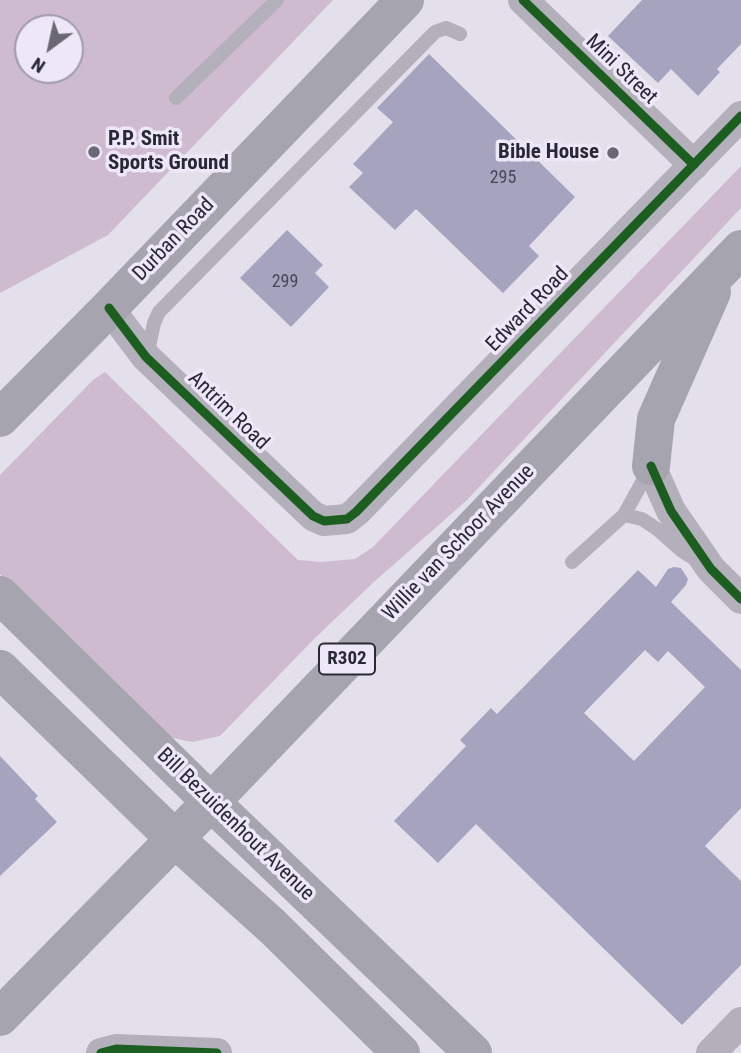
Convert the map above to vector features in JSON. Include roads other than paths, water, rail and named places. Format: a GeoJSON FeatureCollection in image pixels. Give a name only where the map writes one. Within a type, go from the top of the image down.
{"type":"FeatureCollection","features":[{"type":"Feature","properties":{"kind":"main road","name":"Durban Road"},"geometry":{"type":"LineString","coordinates":[[0,418],[405,0]]}},
{"type":"Feature","properties":{"kind":"main road"},"geometry":{"type":"LineString","coordinates":[[651,466],[656,419],[732,258]]}},
{"type":"Feature","properties":{"kind":"main road","name":"Willie van Schoor Avenue"},"geometry":{"type":"LineString","coordinates":[[0,1017],[211,802],[732,258]]}},
{"type":"Feature","properties":{"kind":"main road","name":"Bill Bezuidenhout Avenue"},"geometry":{"type":"LineString","coordinates":[[0,594],[211,802],[473,1053]]}},
{"type":"Feature","properties":{"kind":"main road"},"geometry":{"type":"LineString","coordinates":[[0,668],[174,838],[273,927],[401,1053]]}},
{"type":"Feature","properties":{"kind":"street","name":"Mini Street"},"geometry":{"type":"LineString","coordinates":[[523,0],[694,165]]}},
{"type":"Feature","properties":{"kind":"street","name":"Edward Road"},"geometry":{"type":"LineString","coordinates":[[335,522],[347,519],[356,512],[741,116]]}},
{"type":"Feature","properties":{"kind":"street","name":"Antrim Road"},"geometry":{"type":"LineString","coordinates":[[109,307],[146,357],[313,516],[335,522]]}},
{"type":"Feature","properties":{"kind":"street"},"geometry":{"type":"LineString","coordinates":[[651,466],[671,512],[711,569],[741,599]]}},
{"type":"Feature","properties":{"kind":"street"},"geometry":{"type":"LineString","coordinates":[[710,1053],[741,1022]]}},
{"type":"Feature","properties":{"kind":"street"},"geometry":{"type":"LineString","coordinates":[[100,1053],[116,1049],[217,1053]]}},
{"type":"Feature","properties":{"kind":"lane"},"geometry":{"type":"LineString","coordinates":[[176,98],[277,0]]}},
{"type":"Feature","properties":{"kind":"lane"},"geometry":{"type":"LineString","coordinates":[[146,357],[153,323],[159,312],[435,32],[446,28],[460,34]]}},
{"type":"Feature","properties":{"kind":"lane"},"geometry":{"type":"LineString","coordinates":[[572,562],[624,515],[651,466]]}},
{"type":"Feature","properties":{"kind":"lane"},"geometry":{"type":"LineString","coordinates":[[624,515],[642,519],[657,528],[682,551],[711,569]]}},
{"type":"Feature","properties":{"kind":"place","name":"P.P. Smit Sports Ground"},"geometry":{"type":"Point","coordinates":[94,152]}},
{"type":"Feature","properties":{"kind":"place","name":"Bible House"},"geometry":{"type":"Point","coordinates":[613,153]}}]}
